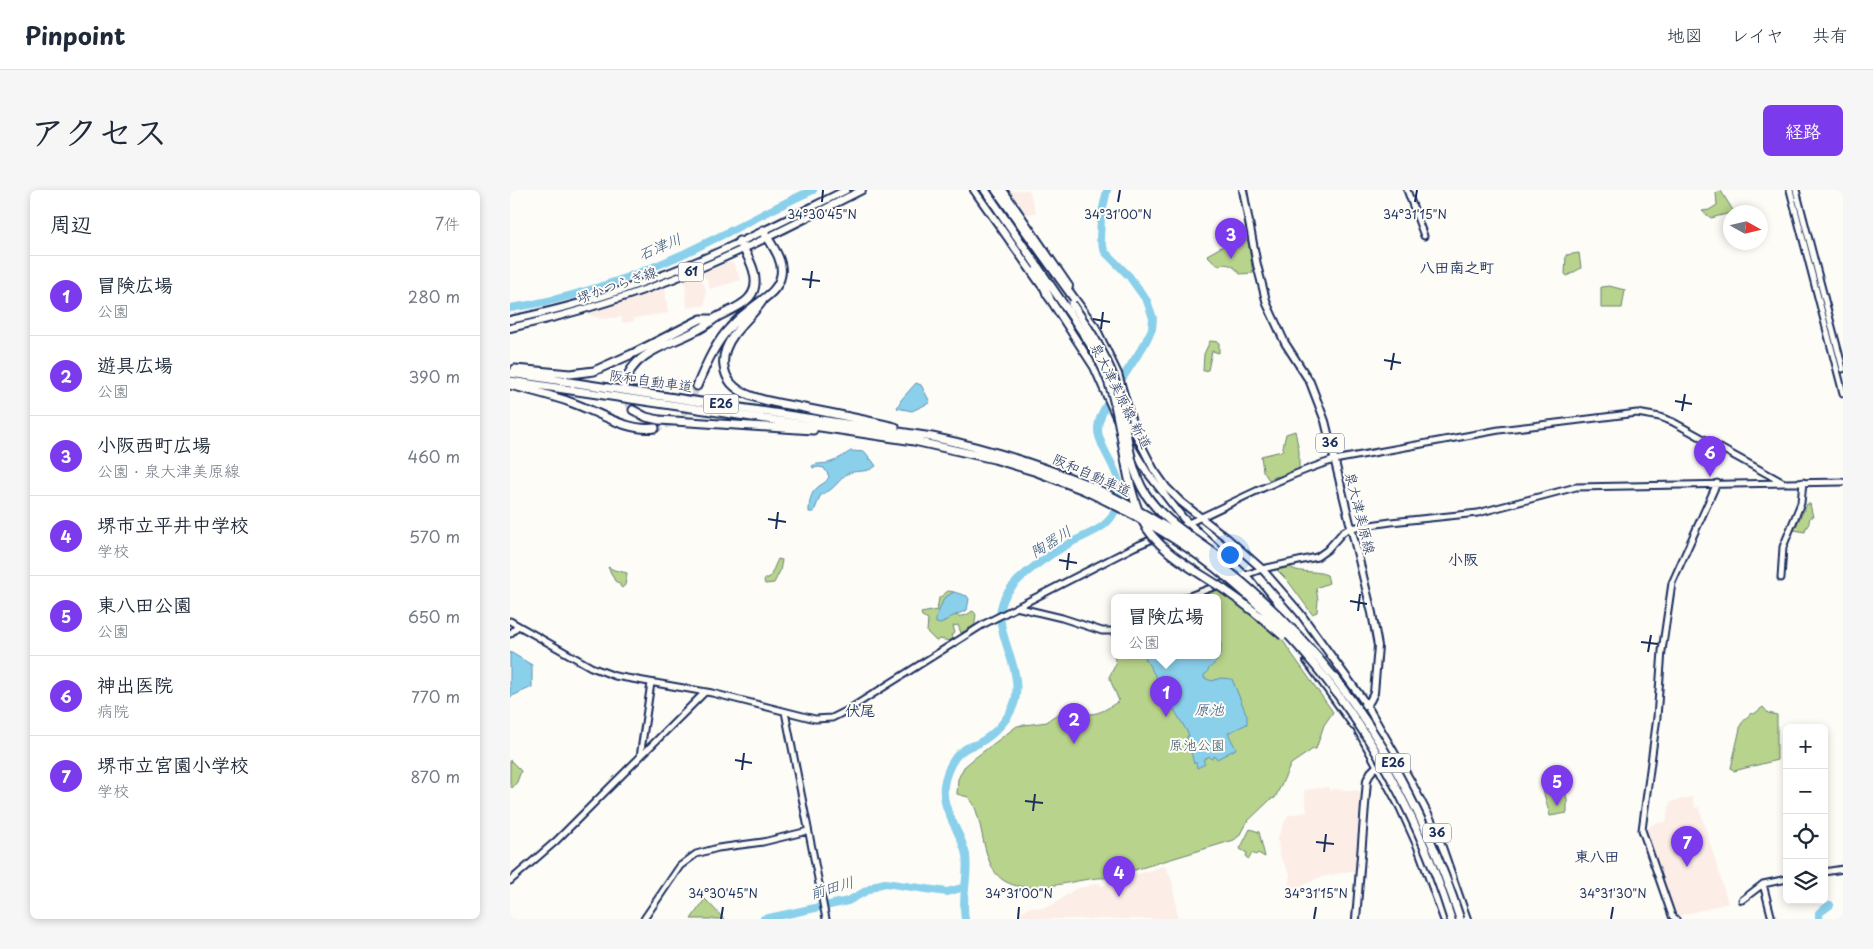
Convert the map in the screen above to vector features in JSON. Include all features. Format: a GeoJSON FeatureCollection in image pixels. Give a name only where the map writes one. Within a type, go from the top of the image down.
{"type":"FeatureCollection","features":[{"type":"Feature","properties":{"kind":"highway"},"geometry":{"type":"LineString","coordinates":[[983,190],[1039,276],[1049,297]]}},
{"type":"Feature","properties":{"kind":"highway"},"geometry":{"type":"LineString","coordinates":[[983,190],[1004,213],[1089,327],[1102,351],[1117,389],[1135,469],[1145,494],[1172,523],[1202,543],[1254,586],[1290,626]]}},
{"type":"Feature","properties":{"kind":"highway"},"geometry":{"type":"LineString","coordinates":[[994,190],[1004,213],[1082,332],[1102,367],[1113,399],[1134,499],[1150,533],[1175,556],[1230,593],[1269,624],[1323,674]]}},
{"type":"Feature","properties":{"kind":"highway"},"geometry":{"type":"LineString","coordinates":[[994,190],[1096,329]]}},
{"type":"Feature","properties":{"kind":"highway"},"geometry":{"type":"LineString","coordinates":[[697,386],[710,358],[725,334],[749,309],[763,300],[779,283],[781,264],[776,251],[764,233]]}},
{"type":"Feature","properties":{"kind":"highway"},"geometry":{"type":"LineString","coordinates":[[625,384],[629,370],[640,359],[704,327],[714,319],[742,304],[753,293],[755,285],[754,275],[743,248],[738,241]]}},
{"type":"Feature","properties":{"kind":"highway"},"geometry":{"type":"LineString","coordinates":[[763,300],[731,338],[725,350],[723,360],[725,372],[735,388],[769,400],[895,427],[932,437]]}},
{"type":"Feature","properties":{"kind":"highway"},"geometry":{"type":"LineString","coordinates":[[510,369],[570,374],[594,371],[701,319],[714,319]]}},
{"type":"Feature","properties":{"kind":"highway","name":"阪和自動車道"},"geometry":{"type":"LineString","coordinates":[[510,373],[932,437],[995,452],[1039,466],[1143,512],[1231,572],[1290,626],[1347,692],[1383,746],[1400,776],[1427,831],[1460,919]]}},
{"type":"Feature","properties":{"kind":"highway","name":"阪和自動車道"},"geometry":{"type":"LineString","coordinates":[[510,381],[883,436],[994,458],[1085,487],[1159,529],[1213,566],[1270,616],[1323,674],[1357,722],[1393,781],[1424,844],[1451,919]]}},
{"type":"Feature","properties":{"kind":"highway"},"geometry":{"type":"LineString","coordinates":[[510,385],[571,402],[629,426],[648,429],[655,428]]}},
{"type":"Feature","properties":{"kind":"highway"},"geometry":{"type":"LineString","coordinates":[[633,410],[646,417],[659,420],[756,425],[883,436]]}},
{"type":"Feature","properties":{"kind":"main road","name":"堺かつらぎ線"},"geometry":{"type":"LineString","coordinates":[[510,328],[572,313],[630,295],[699,269],[743,248],[764,233],[846,190]]}},
{"type":"Feature","properties":{"kind":"main road","name":"堺かつらぎ線"},"geometry":{"type":"LineString","coordinates":[[510,320],[571,306],[636,285],[738,241],[764,233],[862,190]]}},
{"type":"Feature","properties":{"kind":"main road","name":"泉大津美原線 新道"},"geometry":{"type":"LineString","coordinates":[[974,190],[1087,354],[1112,411],[1147,472],[1188,523],[1245,575],[1260,592],[1288,628],[1312,668],[1367,746]]}},
{"type":"Feature","properties":{"kind":"main road","name":"泉大津美原線 新道"},"geometry":{"type":"LineString","coordinates":[[1003,190],[1086,310],[1118,374],[1135,433],[1154,470],[1176,497],[1262,569],[1300,613],[1366,704]]}},
{"type":"Feature","properties":{"kind":"main road","name":"泉大津美原線"},"geometry":{"type":"LineString","coordinates":[[1243,190],[1257,265],[1267,304],[1278,330],[1310,382],[1318,400],[1372,613],[1378,646],[1374,694],[1366,704],[1355,712],[1353,720],[1377,766]]}},
{"type":"Feature","properties":{"kind":"main road","name":"36"},"geometry":{"type":"LineString","coordinates":[[1366,704],[1395,753],[1436,830],[1467,919]]}},
{"type":"Feature","properties":{"kind":"main road"},"geometry":{"type":"LineString","coordinates":[[1356,919],[1367,780],[1377,766],[1395,753]]}},
{"type":"Feature","properties":{"kind":"main road","name":"36"},"geometry":{"type":"LineString","coordinates":[[1377,766],[1400,808],[1418,847],[1444,919]]}},
{"type":"Feature","properties":{"kind":"street"},"geometry":{"type":"LineString","coordinates":[[1407,190],[1424,236]]}},
{"type":"Feature","properties":{"kind":"street"},"geometry":{"type":"LineString","coordinates":[[1790,190],[1843,393]]}},
{"type":"Feature","properties":{"kind":"street"},"geometry":{"type":"LineString","coordinates":[[1796,190],[1843,369]]}},
{"type":"Feature","properties":{"kind":"street"},"geometry":{"type":"LineString","coordinates":[[510,621],[598,670],[615,676],[704,692],[815,719],[832,718],[990,620],[1134,547],[1317,465],[1334,460],[1499,430],[1637,413],[1660,417],[1673,422],[1782,482]]}},
{"type":"Feature","properties":{"kind":"street"},"geometry":{"type":"LineString","coordinates":[[1782,578],[1781,558],[1783,547],[1801,503],[1804,482]]}},
{"type":"Feature","properties":{"kind":"street"},"geometry":{"type":"LineString","coordinates":[[1195,594],[1262,569],[1317,557],[1327,550],[1343,532],[1350,528],[1478,513],[1581,486],[1843,482]]}},
{"type":"Feature","properties":{"kind":"street"},"geometry":{"type":"LineString","coordinates":[[1676,919],[1672,916],[1642,830],[1657,717],[1662,651],[1672,583],[1717,483]]}},
{"type":"Feature","properties":{"kind":"street"},"geometry":{"type":"LineString","coordinates":[[1016,607],[1062,618],[1102,631],[1111,631]]}},
{"type":"Feature","properties":{"kind":"street"},"geometry":{"type":"LineString","coordinates":[[510,634],[518,626]]}},
{"type":"Feature","properties":{"kind":"street"},"geometry":{"type":"LineString","coordinates":[[640,757],[651,683]]}},
{"type":"Feature","properties":{"kind":"street"},"geometry":{"type":"LineString","coordinates":[[510,881],[556,841],[704,692]]}},
{"type":"Feature","properties":{"kind":"street"},"geometry":{"type":"LineString","coordinates":[[784,712],[826,919]]}},
{"type":"Feature","properties":{"kind":"street"},"geometry":{"type":"LineString","coordinates":[[644,919],[680,866],[696,854],[718,848],[763,842],[808,831]]}},
{"type":"Feature","properties":{"kind":"street"},"geometry":{"type":"LineString","coordinates":[[1828,871],[1843,868]]}},
{"type":"Feature","properties":{"kind":"street"},"geometry":{"type":"LineString","coordinates":[[1742,900],[1763,884],[1783,880]]}},
{"type":"Feature","properties":{"kind":"street"},"geometry":{"type":"LineString","coordinates":[[1763,884],[1772,919]]}},
{"type":"Feature","properties":{"kind":"shaded area"},"geometry":{"type":"Polygon","coordinates":[[[1029,190],[1036,213],[1027,214],[1010,191],[1029,190]]]}},
{"type":"Feature","properties":{"kind":"shaded area"},"geometry":{"type":"Polygon","coordinates":[[[727,263],[733,263],[741,280],[710,289],[707,279],[701,274],[727,263]]]}},
{"type":"Feature","properties":{"kind":"shaded area"},"geometry":{"type":"Polygon","coordinates":[[[696,276],[697,279],[702,280],[706,290],[705,305],[687,308],[685,280],[696,276]]]}},
{"type":"Feature","properties":{"kind":"shaded area"},"geometry":{"type":"Polygon","coordinates":[[[665,288],[668,313],[634,318],[634,321],[623,323],[621,317],[601,319],[587,314],[665,288]]]}},
{"type":"Feature","properties":{"kind":"shaded area"},"geometry":{"type":"Polygon","coordinates":[[[1328,787],[1330,792],[1332,789],[1362,791],[1356,870],[1320,877],[1300,887],[1288,889],[1290,874],[1279,854],[1278,837],[1288,815],[1307,812],[1304,790],[1328,787]]]}},
{"type":"Feature","properties":{"kind":"shaded area"},"geometry":{"type":"Polygon","coordinates":[[[1692,797],[1695,808],[1699,807],[1728,903],[1679,916],[1674,913],[1645,831],[1655,823],[1666,822],[1670,802],[1692,797]]]}},
{"type":"Feature","properties":{"kind":"shaded area"},"geometry":{"type":"Polygon","coordinates":[[[1163,866],[1166,868],[1172,881],[1178,919],[1017,919],[1022,911],[1031,907],[1042,908],[1053,905],[1075,889],[1100,883],[1101,886],[1163,866]]]}},
{"type":"Feature","properties":{"kind":"green space"},"geometry":{"type":"Polygon","coordinates":[[[1721,191],[1730,205],[1723,205],[1723,215],[1711,218],[1702,211],[1709,210],[1717,205],[1716,193],[1721,191]]]}},
{"type":"Feature","properties":{"kind":"green space"},"geometry":{"type":"Polygon","coordinates":[[[1241,236],[1248,241],[1253,273],[1240,274],[1230,265],[1217,265],[1207,255],[1241,236]]]}},
{"type":"Feature","properties":{"kind":"green space"},"geometry":{"type":"Polygon","coordinates":[[[1579,253],[1581,268],[1567,276],[1565,274],[1566,255],[1579,253]]]}},
{"type":"Feature","properties":{"kind":"green space"},"geometry":{"type":"Polygon","coordinates":[[[1609,286],[1625,290],[1622,308],[1601,308],[1601,287],[1609,286]]]}},
{"type":"Feature","properties":{"kind":"green space"},"geometry":{"type":"Polygon","coordinates":[[[1210,341],[1219,342],[1219,353],[1212,351],[1208,370],[1203,371],[1204,354],[1210,341]]]}},
{"type":"Feature","properties":{"kind":"green space"},"geometry":{"type":"Polygon","coordinates":[[[1295,431],[1299,451],[1299,470],[1279,479],[1277,476],[1269,480],[1263,471],[1261,456],[1282,451],[1286,434],[1295,431]]]}},
{"type":"Feature","properties":{"kind":"green space"},"geometry":{"type":"Polygon","coordinates":[[[1807,504],[1810,504],[1813,517],[1810,517],[1808,527],[1806,527],[1805,532],[1794,530],[1807,504]]]}},
{"type":"Feature","properties":{"kind":"green space"},"geometry":{"type":"Polygon","coordinates":[[[778,559],[782,560],[780,571],[774,583],[765,584],[764,580],[770,577],[778,559]]]}},
{"type":"Feature","properties":{"kind":"green space"},"geometry":{"type":"Polygon","coordinates":[[[1287,565],[1296,570],[1327,575],[1329,583],[1316,588],[1317,612],[1312,614],[1288,581],[1275,568],[1287,565]]]}},
{"type":"Feature","properties":{"kind":"green space"},"geometry":{"type":"Polygon","coordinates":[[[608,567],[627,573],[625,585],[622,588],[615,581],[608,567]]]}},
{"type":"Feature","properties":{"kind":"green space","name":"原池公園"},"geometry":{"type":"Polygon","coordinates":[[[1237,582],[1275,626],[1287,647],[1333,712],[1324,725],[1316,749],[1313,749],[1291,764],[1275,798],[1271,799],[1247,821],[1239,836],[1234,840],[1108,878],[1028,887],[1013,885],[1000,878],[988,858],[973,803],[968,797],[957,794],[958,779],[964,767],[1017,726],[1047,722],[1057,715],[1097,713],[1119,701],[1109,677],[1116,664],[1115,659],[1221,659],[1221,594],[1203,594],[1237,582]]]}},
{"type":"Feature","properties":{"kind":"green space"},"geometry":{"type":"Polygon","coordinates":[[[948,591],[954,592],[953,614],[961,616],[972,611],[974,612],[976,615],[975,625],[961,633],[958,625],[953,626],[955,633],[951,635],[953,639],[949,641],[940,639],[936,641],[927,632],[928,619],[922,616],[921,613],[937,610],[939,598],[948,591]]]}},
{"type":"Feature","properties":{"kind":"green space"},"geometry":{"type":"Polygon","coordinates":[[[1763,707],[1768,713],[1777,715],[1777,760],[1734,771],[1731,768],[1741,724],[1751,713],[1754,714],[1763,707]]]}},
{"type":"Feature","properties":{"kind":"green space"},"geometry":{"type":"Polygon","coordinates":[[[510,760],[521,771],[517,782],[512,788],[510,785],[510,760]]]}},
{"type":"Feature","properties":{"kind":"green space"},"geometry":{"type":"Polygon","coordinates":[[[1564,787],[1567,799],[1567,813],[1550,816],[1543,790],[1544,788],[1564,787]]]}},
{"type":"Feature","properties":{"kind":"green space"},"geometry":{"type":"Polygon","coordinates":[[[1250,829],[1259,832],[1265,857],[1258,853],[1256,855],[1252,853],[1249,859],[1246,857],[1247,853],[1240,849],[1250,829]]]}},
{"type":"Feature","properties":{"kind":"green space"},"geometry":{"type":"Polygon","coordinates":[[[705,899],[724,919],[691,919],[705,899]]]}},
{"type":"Feature","properties":{"kind":"water"},"geometry":{"type":"Polygon","coordinates":[[[916,383],[921,385],[930,402],[912,411],[897,408],[901,400],[916,383]]]}},
{"type":"Feature","properties":{"kind":"water"},"geometry":{"type":"Polygon","coordinates":[[[851,451],[865,452],[869,457],[868,459],[871,459],[876,466],[869,470],[845,475],[832,489],[820,496],[814,512],[809,512],[811,496],[819,486],[826,482],[829,476],[824,468],[813,468],[812,466],[831,462],[851,451]]]}},
{"type":"Feature","properties":{"kind":"water"},"geometry":{"type":"Polygon","coordinates":[[[954,592],[967,596],[969,599],[967,610],[941,624],[936,623],[936,618],[944,598],[954,592]]]}},
{"type":"Feature","properties":{"kind":"water"},"geometry":{"type":"Polygon","coordinates":[[[510,652],[532,665],[532,687],[510,697],[510,652]]]}},
{"type":"Feature","properties":{"kind":"water","name":"原池"},"geometry":{"type":"Polygon","coordinates":[[[1146,659],[1218,659],[1204,675],[1204,678],[1212,681],[1221,678],[1232,679],[1247,716],[1247,724],[1228,733],[1236,749],[1217,759],[1215,756],[1211,759],[1209,756],[1203,760],[1205,764],[1197,768],[1196,762],[1194,764],[1187,736],[1189,736],[1188,733],[1166,696],[1168,695],[1162,684],[1160,684],[1146,659]]]}},
{"type":"Feature","properties":{"kind":"waterway","name":"石津川"},"geometry":{"type":"LineString","coordinates":[[510,308],[563,298],[615,282],[690,251],[813,190]]}},
{"type":"Feature","properties":{"kind":"waterway","name":"陶器川"},"geometry":{"type":"LineString","coordinates":[[1107,190],[1101,217],[1100,239],[1105,252],[1129,276],[1147,301],[1153,318],[1152,329],[1144,345],[1118,385]]}},
{"type":"Feature","properties":{"kind":"waterway","name":"陶器川"},"geometry":{"type":"LineString","coordinates":[[965,919],[966,855],[947,810],[944,790],[945,780],[950,767],[958,755],[967,748],[985,740],[996,731],[1013,707],[1017,686],[1000,615],[1003,602],[1010,589],[1046,558],[1103,526],[1113,515],[1119,499],[1118,478],[1100,440],[1098,430],[1101,416],[1112,395]]}},
{"type":"Feature","properties":{"kind":"waterway","name":"前田川"},"geometry":{"type":"LineString","coordinates":[[764,919],[848,901],[877,885],[885,883],[947,892],[965,887]]}},
{"type":"Feature","properties":{"kind":"waterway"},"geometry":{"type":"LineString","coordinates":[[1819,919],[1819,913],[1830,905]]}},
{"type":"Feature","properties":{"kind":"tunnel"},"geometry":{"type":"LineString","coordinates":[[655,428],[679,419],[687,410],[697,386]]}},
{"type":"Feature","properties":{"kind":"tunnel"},"geometry":{"type":"LineString","coordinates":[[624,393],[626,401],[633,410]]}},
{"type":"Feature","properties":{"kind":"place","name":"小阪西町広場"},"geometry":{"type":"Point","coordinates":[1231,259]}},
{"type":"Feature","properties":{"kind":"place","name":"神出医院"},"geometry":{"type":"Point","coordinates":[1710,477]}},
{"type":"Feature","properties":{"kind":"place","name":"冒険広場"},"geometry":{"type":"Point","coordinates":[1166,717]}},
{"type":"Feature","properties":{"kind":"place","name":"遊具広場"},"geometry":{"type":"Point","coordinates":[1074,744]}},
{"type":"Feature","properties":{"kind":"place","name":"東八田公園"},"geometry":{"type":"Point","coordinates":[1557,806]}},
{"type":"Feature","properties":{"kind":"place","name":"堺市立宮園小学校"},"geometry":{"type":"Point","coordinates":[1687,867]}},
{"type":"Feature","properties":{"kind":"place","name":"堺市立平井中学校"},"geometry":{"type":"Point","coordinates":[1119,897]}},
{"type":"Feature","properties":{"kind":"district","name":"八田南之町"},"geometry":{"type":"Point","coordinates":[1457,268]}},
{"type":"Feature","properties":{"kind":"district","name":"小阪"},"geometry":{"type":"Point","coordinates":[1463,560]}},
{"type":"Feature","properties":{"kind":"district","name":"伏尾"},"geometry":{"type":"Point","coordinates":[860,711]}},
{"type":"Feature","properties":{"kind":"district","name":"東八田"},"geometry":{"type":"Point","coordinates":[1597,857]}}]}
